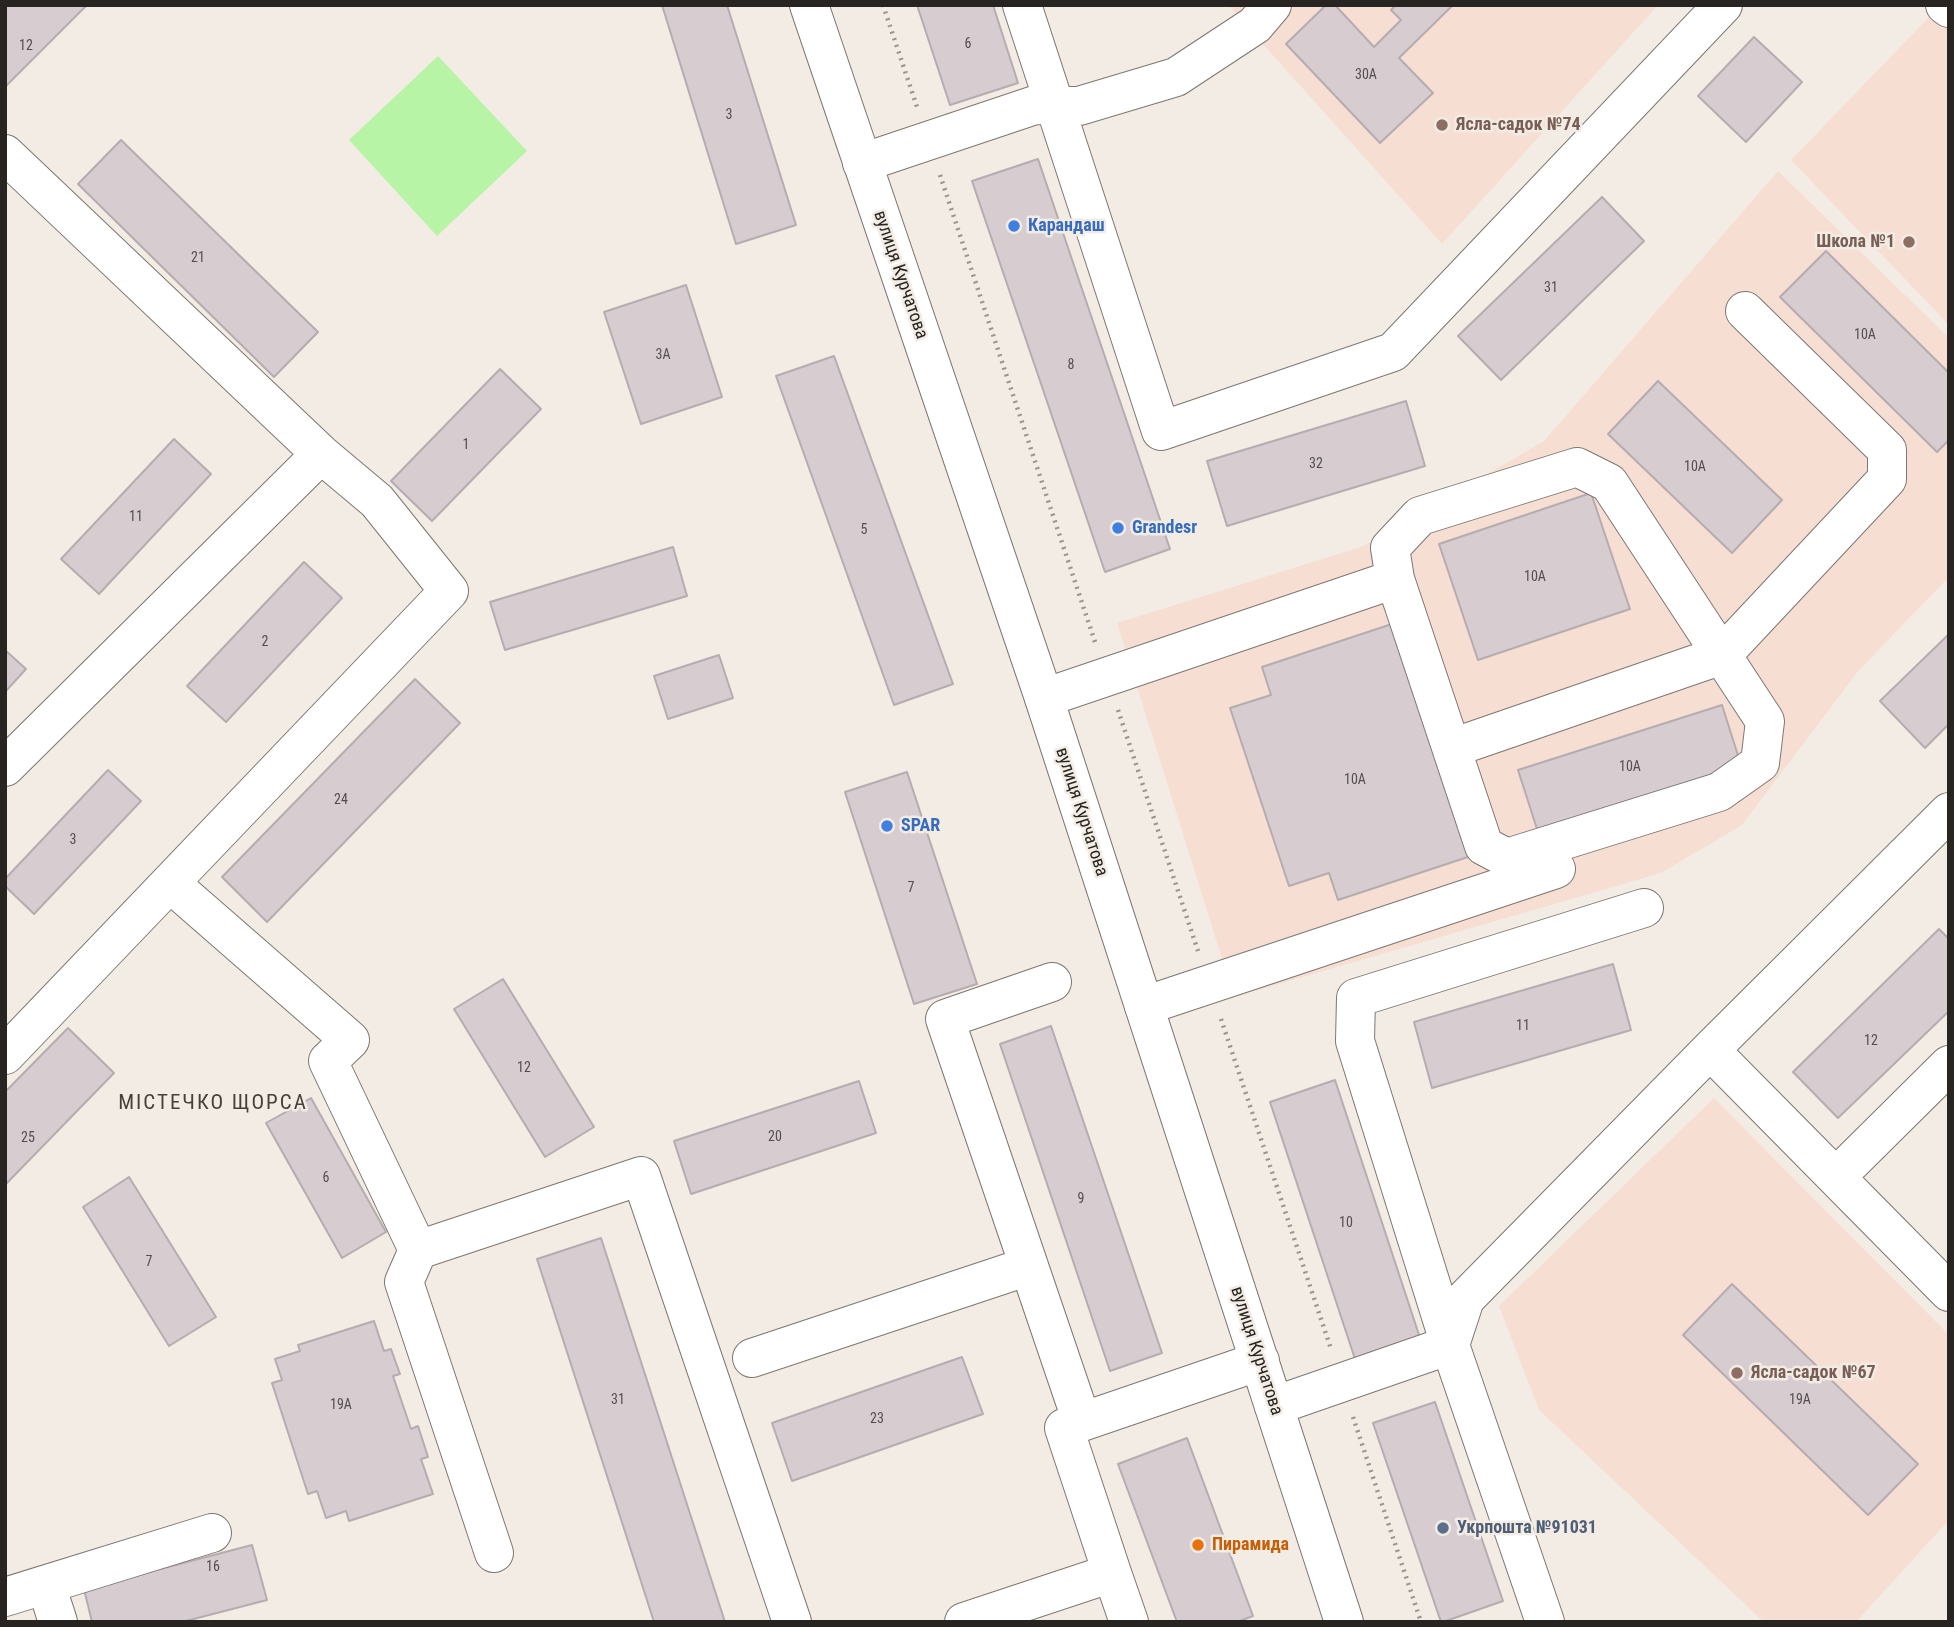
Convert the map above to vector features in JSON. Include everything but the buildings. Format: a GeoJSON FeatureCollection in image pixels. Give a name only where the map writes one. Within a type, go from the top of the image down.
{"type":"FeatureCollection","features":[{"type":"Feature","properties":{"kind":"main road","name":"вулиця Курчатова"},"geometry":{"type":"LineString","coordinates":[[809,5],[1044,698],[1344,1622]]}},
{"type":"Feature","properties":{"kind":"main road"},"geometry":{"type":"LineString","coordinates":[[1022,5],[1161,431],[1394,352],[1723,5]]}},
{"type":"Feature","properties":{"kind":"main road"},"geometry":{"type":"LineString","coordinates":[[862,163],[1035,105],[1079,106],[1176,77],[1255,24],[1272,5]]}},
{"type":"Feature","properties":{"kind":"main road"},"geometry":{"type":"LineString","coordinates":[[5,154],[321,454],[377,501],[449,592],[5,1055]]}},
{"type":"Feature","properties":{"kind":"main road"},"geometry":{"type":"LineString","coordinates":[[1452,748],[1721,655],[1887,479],[1887,450],[1745,311]]}},
{"type":"Feature","properties":{"kind":"main road"},"geometry":{"type":"LineString","coordinates":[[5,767],[321,454]]}},
{"type":"Feature","properties":{"kind":"main road"},"geometry":{"type":"LineString","coordinates":[[1577,467],[1609,483],[1765,721],[1760,763],[1719,792],[1507,858],[1484,846],[1395,579],[1390,548],[1420,516],[1577,467]]}},
{"type":"Feature","properties":{"kind":"main road"},"geometry":{"type":"LineString","coordinates":[[1044,698],[1395,579]]}},
{"type":"Feature","properties":{"kind":"main road"},"geometry":{"type":"LineString","coordinates":[[1450,1345],[1465,1299],[1949,812]]}},
{"type":"Feature","properties":{"kind":"main road"},"geometry":{"type":"LineString","coordinates":[[1144,1006],[1598,855]]}},
{"type":"Feature","properties":{"kind":"main road"},"geometry":{"type":"LineString","coordinates":[[170,883],[350,1040],[328,1061],[418,1251]]}},
{"type":"Feature","properties":{"kind":"main road"},"geometry":{"type":"LineString","coordinates":[[1545,1622],[1450,1345],[1355,1041],[1356,998],[1644,908]]}},
{"type":"Feature","properties":{"kind":"main road"},"geometry":{"type":"LineString","coordinates":[[1052,982],[945,1019],[1082,1422]]}},
{"type":"Feature","properties":{"kind":"main road"},"geometry":{"type":"LineString","coordinates":[[1710,1050],[1949,1292]]}},
{"type":"Feature","properties":{"kind":"main road"},"geometry":{"type":"LineString","coordinates":[[1836,1177],[1949,1066]]}},
{"type":"Feature","properties":{"kind":"main road"},"geometry":{"type":"LineString","coordinates":[[494,1553],[404,1282],[418,1251],[641,1176],[792,1622]]}},
{"type":"Feature","properties":{"kind":"main road"},"geometry":{"type":"LineString","coordinates":[[752,1358],[1029,1266]]}},
{"type":"Feature","properties":{"kind":"main road"},"geometry":{"type":"LineString","coordinates":[[1274,1406],[1450,1345]]}},
{"type":"Feature","properties":{"kind":"main road"},"geometry":{"type":"LineString","coordinates":[[1129,1622],[1064,1428],[1260,1361]]}},
{"type":"Feature","properties":{"kind":"main road"},"geometry":{"type":"LineString","coordinates":[[5,1597],[212,1533]]}},
{"type":"Feature","properties":{"kind":"main road"},"geometry":{"type":"LineString","coordinates":[[964,1622],[1112,1573]]}},
{"type":"Feature","properties":{"kind":"main road"},"geometry":{"type":"LineString","coordinates":[[46,1585],[58,1622]]}},
{"type":"Feature","properties":{"kind":"path"},"geometry":{"type":"LineString","coordinates":[[883,5],[1421,1622]]}},
{"type":"Feature","properties":{"kind":"shaded area","name":"Ясла-садок №74"},"geometry":{"type":"Polygon","coordinates":[[[1228,5],[1658,5],[1442,244],[1228,5]]]}},
{"type":"Feature","properties":{"kind":"shaded area","name":"Школа №1"},"geometry":{"type":"Polygon","coordinates":[[[1949,6],[1949,325],[1791,160],[1934,12],[1949,6]]]}},
{"type":"Feature","properties":{"kind":"shaded area"},"geometry":{"type":"Polygon","coordinates":[[[1778,171],[1949,338],[1949,577],[1859,670],[1742,825],[1661,873],[1234,997],[1117,623],[1364,546],[1544,441],[1778,171]]]}},
{"type":"Feature","properties":{"kind":"shaded area","name":"Ясла-садок №67"},"geometry":{"type":"Polygon","coordinates":[[[1714,1098],[1949,1335],[1949,1520],[1856,1622],[1764,1622],[1539,1410],[1499,1306],[1714,1098]]]}},
{"type":"Feature","properties":{"kind":"green space"},"geometry":{"type":"Polygon","coordinates":[[[438,56],[527,151],[437,236],[349,140],[438,56]]]}},
{"type":"Feature","properties":{"kind":"place","name":"Ясла-садок №74"},"geometry":{"type":"Point","coordinates":[1442,125]}},
{"type":"Feature","properties":{"kind":"place","name":"Карандаш"},"geometry":{"type":"Point","coordinates":[1014,226]}},
{"type":"Feature","properties":{"kind":"place","name":"Школа №1"},"geometry":{"type":"Point","coordinates":[1909,242]}},
{"type":"Feature","properties":{"kind":"place","name":"Grandesr"},"geometry":{"type":"Point","coordinates":[1118,528]}},
{"type":"Feature","properties":{"kind":"place","name":"SPAR"},"geometry":{"type":"Point","coordinates":[887,826]}},
{"type":"Feature","properties":{"kind":"place","name":"Ясла-садок №67"},"geometry":{"type":"Point","coordinates":[1737,1373]}},
{"type":"Feature","properties":{"kind":"place","name":"Укрпошта №91031"},"geometry":{"type":"Point","coordinates":[1443,1528]}},
{"type":"Feature","properties":{"kind":"place","name":"Пирамида"},"geometry":{"type":"Point","coordinates":[1198,1545]}},
{"type":"Feature","properties":{"kind":"district","name":"МІСТЕЧКО ЩОРСА"},"geometry":{"type":"Point","coordinates":[213,1104]}}]}
